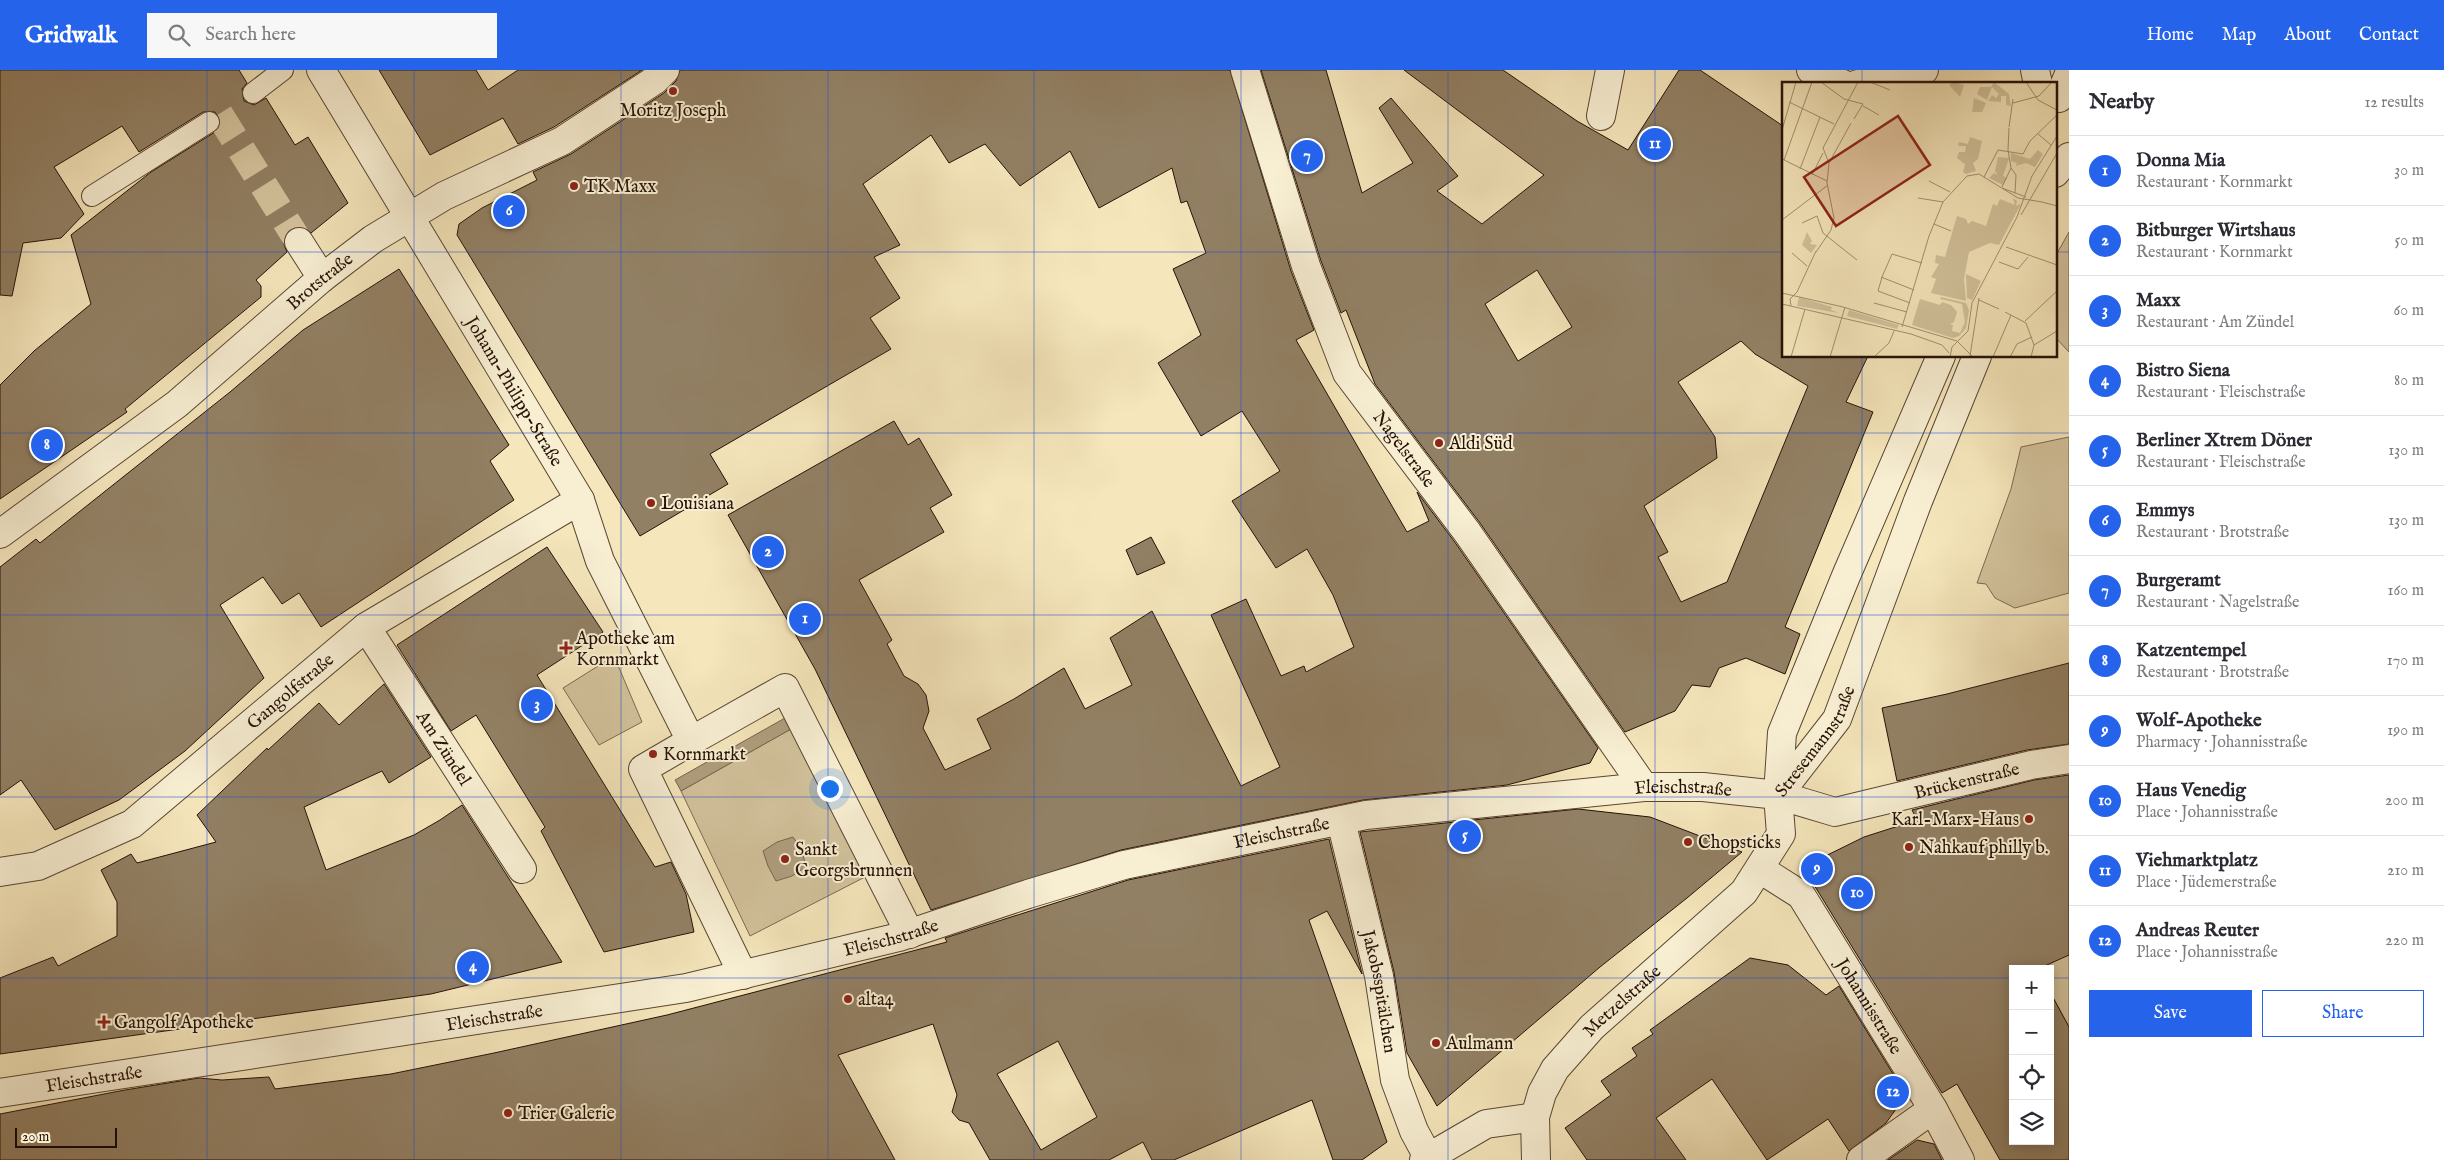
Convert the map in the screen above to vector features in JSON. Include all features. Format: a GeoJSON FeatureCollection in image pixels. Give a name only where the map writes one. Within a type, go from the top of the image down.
{"type":"FeatureCollection","features":[{"type":"Feature","properties":{"kind":"street","name":"Johann-Philipp-Straße"},"geometry":{"type":"LineString","coordinates":[[321,70],[580,500],[600,561],[690,741]]}},
{"type":"Feature","properties":{"kind":"street","name":"Brotstraße"},"geometry":{"type":"LineString","coordinates":[[0,534],[177,404],[322,278],[373,239],[444,196],[562,141],[647,86],[665,70]]}},
{"type":"Feature","properties":{"kind":"street","name":"Nagelstraße"},"geometry":{"type":"LineString","coordinates":[[1245,70],[1306,266],[1347,373],[1467,532],[1644,787]]}},
{"type":"Feature","properties":{"kind":"street"},"geometry":{"type":"LineString","coordinates":[[1601,116],[1610,70]]}},
{"type":"Feature","properties":{"kind":"street"},"geometry":{"type":"LineString","coordinates":[[1811,70],[1838,82]]}},
{"type":"Feature","properties":{"kind":"street"},"geometry":{"type":"LineString","coordinates":[[1867,82],[1924,70]]}},
{"type":"Feature","properties":{"kind":"street"},"geometry":{"type":"LineString","coordinates":[[2035,70],[2050,82]]}},
{"type":"Feature","properties":{"kind":"street"},"geometry":{"type":"LineString","coordinates":[[2056,172],[2069,156]]}},
{"type":"Feature","properties":{"kind":"street"},"geometry":{"type":"LineString","coordinates":[[299,242],[322,278]]}},
{"type":"Feature","properties":{"kind":"street","name":"Stresemannstraße"},"geometry":{"type":"LineString","coordinates":[[1778,795],[1782,733],[1846,576],[1940,358]]}},
{"type":"Feature","properties":{"kind":"street","name":"Stresemannstraße"},"geometry":{"type":"LineString","coordinates":[[1778,795],[1837,719],[1918,501],[1976,358]]}},
{"type":"Feature","properties":{"kind":"street","name":"Gangolfstraße"},"geometry":{"type":"LineString","coordinates":[[0,872],[38,866],[132,824],[366,627],[580,500]]}},
{"type":"Feature","properties":{"kind":"street","name":"Am Zündel"},"geometry":{"type":"LineString","coordinates":[[366,627],[522,869]]}},
{"type":"Feature","properties":{"kind":"street"},"geometry":{"type":"LineString","coordinates":[[743,976],[643,769],[785,688],[910,934]]}},
{"type":"Feature","properties":{"kind":"street","name":"Brückenstraße"},"geometry":{"type":"LineString","coordinates":[[1778,795],[1835,812],[2031,766],[2069,759]]}},
{"type":"Feature","properties":{"kind":"street","name":"Fleischstraße"},"geometry":{"type":"LineString","coordinates":[[0,1093],[652,994],[743,976],[910,934],[1028,894],[1124,865],[1366,815],[1644,787],[1703,787],[1778,795]]}},
{"type":"Feature","properties":{"kind":"street","name":"Metzelstraße"},"geometry":{"type":"LineString","coordinates":[[1535,1118],[1548,1081],[1573,1047],[1592,1027],[1744,892],[1781,834],[1778,795]]}},
{"type":"Feature","properties":{"kind":"street","name":"Jakobsspitälchen"},"geometry":{"type":"LineString","coordinates":[[1341,821],[1378,976],[1395,1080],[1426,1159]]}},
{"type":"Feature","properties":{"kind":"street","name":"Johannisstraße"},"geometry":{"type":"LineString","coordinates":[[1760,869],[1801,895],[1933,1108],[1960,1160]]}},
{"type":"Feature","properties":{"kind":"street"},"geometry":{"type":"LineString","coordinates":[[1860,1160],[1933,1108]]}},
{"type":"Feature","properties":{"kind":"street"},"geometry":{"type":"LineString","coordinates":[[1426,1159],[1486,1124],[1535,1118],[1536,1160]]}},
{"type":"Feature","properties":{"kind":"lane"},"geometry":{"type":"LineString","coordinates":[[253,92],[283,70]]}},
{"type":"Feature","properties":{"kind":"lane"},"geometry":{"type":"LineString","coordinates":[[92,196],[209,122]]}},
{"type":"Feature","properties":{"kind":"shaded area"},"geometry":{"type":"Polygon","coordinates":[[[2069,232],[2069,352],[2056,338],[2056,255],[2069,232]]]}},
{"type":"Feature","properties":{"kind":"shaded area"},"geometry":{"type":"Polygon","coordinates":[[[2069,437],[2069,593],[2015,608],[1995,598],[1986,584],[1977,583],[2011,489],[2021,447],[2069,437]]]}},
{"type":"Feature","properties":{"kind":"shaded area"},"geometry":{"type":"Polygon","coordinates":[[[614,656],[642,722],[599,745],[563,688],[614,656]]]}},
{"type":"Feature","properties":{"kind":"shaded area"},"geometry":{"type":"Polygon","coordinates":[[[785,718],[791,729],[681,791],[675,780],[785,718]]]}},
{"type":"Feature","properties":{"kind":"shaded area"},"geometry":{"type":"Polygon","coordinates":[[[791,729],[867,876],[750,936],[681,791],[791,729]]]}},
{"type":"Feature","properties":{"kind":"shaded area","name":"Sankt Georgsbrunnen"},"geometry":{"type":"Polygon","coordinates":[[[793,837],[802,851],[806,867],[792,876],[776,881],[763,851],[777,842],[793,837]]]}},
{"type":"Feature","properties":{"kind":"shaded area"},"geometry":{"type":"Polygon","coordinates":[[[2069,934],[2069,1027],[2054,999],[2054,965],[2042,965],[2069,934]]]}},
{"type":"Feature","properties":{"kind":"building"},"geometry":{"type":"Polygon","coordinates":[[[0,70],[239,70],[247,83],[242,89],[244,101],[254,105],[266,98],[295,145],[308,137],[348,203],[311,233],[299,226],[290,229],[285,235],[283,242],[287,252],[256,280],[261,286],[261,297],[125,409],[127,412],[0,499],[0,385],[34,351],[91,304],[71,235],[151,172],[215,132],[221,122],[215,112],[203,112],[139,152],[122,126],[54,167],[84,214],[61,238],[23,243],[12,296],[0,295],[0,70]]]}},
{"type":"Feature","properties":{"kind":"building"},"geometry":{"type":"Polygon","coordinates":[[[379,70],[476,70],[488,90],[518,70],[642,70],[554,127],[518,144],[503,118],[430,155],[379,70]]]}},
{"type":"Feature","properties":{"kind":"building"},"geometry":{"type":"Polygon","coordinates":[[[680,70],[1230,70],[1291,271],[1314,330],[1296,340],[1407,532],[1429,521],[1417,492],[1454,541],[1598,748],[1590,763],[1507,785],[1363,800],[1121,850],[931,910],[815,669],[728,515],[894,421],[908,445],[919,438],[952,495],[930,508],[944,532],[859,580],[892,640],[887,644],[904,676],[918,684],[926,695],[929,711],[923,728],[945,770],[991,749],[977,719],[1064,668],[1085,709],[1132,685],[1110,638],[1152,611],[1241,786],[1280,767],[1211,615],[1246,599],[1281,676],[1304,666],[1306,672],[1354,647],[1333,595],[1307,549],[1276,568],[1232,501],[1280,471],[1242,411],[1201,436],[1158,363],[1201,335],[1173,269],[1206,253],[1187,201],[1181,203],[1172,168],[1099,208],[1070,151],[1020,186],[985,144],[949,163],[931,135],[863,184],[900,245],[874,257],[900,298],[870,318],[891,349],[710,454],[728,484],[640,536],[457,235],[459,224],[482,208],[537,180],[533,172],[571,154],[664,93],[676,81],[680,70]]]}},
{"type":"Feature","properties":{"kind":"building"},"geometry":{"type":"Polygon","coordinates":[[[1261,70],[1326,70],[1362,193],[1413,163],[1379,108],[1391,98],[1458,176],[1437,191],[1482,224],[1544,175],[1404,70],[1503,70],[1577,121],[1628,150],[1679,70],[1700,70],[1782,125],[1782,358],[1867,358],[1846,402],[1873,412],[1785,627],[1800,634],[1785,674],[1746,658],[1719,668],[1710,687],[1692,685],[1675,711],[1625,732],[1480,523],[1375,384],[1346,310],[1341,313],[1321,261],[1261,70]],[[1537,270],[1485,304],[1518,361],[1572,327],[1537,270]],[[1741,341],[1678,382],[1715,437],[1717,458],[1644,506],[1668,552],[1658,557],[1681,602],[1727,582],[1808,386],[1755,354],[1741,341]]]}},
{"type":"Feature","properties":{"kind":"building"},"geometry":{"type":"Polygon","coordinates":[[[399,269],[509,445],[490,461],[514,500],[321,627],[299,593],[282,604],[263,577],[220,605],[264,678],[185,751],[119,800],[55,830],[21,780],[0,795],[0,567],[36,539],[40,543],[230,392],[303,330],[399,269]]]}},
{"type":"Feature","properties":{"kind":"building"},"geometry":{"type":"Polygon","coordinates":[[[1151,537],[1165,563],[1137,575],[1126,550],[1151,537]]]}},
{"type":"Feature","properties":{"kind":"building"},"geometry":{"type":"Polygon","coordinates":[[[547,547],[603,632],[537,675],[655,867],[671,862],[686,894],[694,932],[604,952],[541,831],[545,827],[476,715],[451,731],[397,645],[547,547]]]}},
{"type":"Feature","properties":{"kind":"building"},"geometry":{"type":"Polygon","coordinates":[[[2069,663],[2069,744],[2027,750],[1897,781],[1882,708],[1947,694],[2069,663]]]}},
{"type":"Feature","properties":{"kind":"building"},"geometry":{"type":"Polygon","coordinates":[[[384,684],[431,757],[389,783],[382,771],[304,807],[326,870],[414,835],[462,805],[562,962],[431,994],[0,1054],[0,978],[53,957],[58,966],[117,936],[117,902],[101,870],[131,854],[137,863],[216,842],[197,815],[267,748],[268,750],[319,703],[339,725],[384,684]]]}},
{"type":"Feature","properties":{"kind":"building"},"geometry":{"type":"Polygon","coordinates":[[[2069,775],[2069,955],[2047,965],[2009,965],[2009,1145],[2054,1145],[2054,999],[2069,1027],[2069,1160],[2000,1160],[1957,1084],[1942,1093],[1803,867],[1864,837],[1917,820],[1912,810],[2034,780],[2069,775]]]}},
{"type":"Feature","properties":{"kind":"building"},"geometry":{"type":"Polygon","coordinates":[[[1578,809],[1650,817],[1742,852],[1600,967],[1437,1106],[1407,1053],[1394,972],[1360,832],[1578,809]]]}},
{"type":"Feature","properties":{"kind":"building"},"geometry":{"type":"Polygon","coordinates":[[[1329,839],[1362,974],[1327,911],[1309,920],[1387,1142],[1362,1160],[1333,1160],[1312,1100],[1174,1160],[1152,1160],[1143,1142],[1109,1160],[990,1160],[969,1123],[959,1120],[952,1112],[957,1095],[933,1024],[838,1055],[895,1160],[0,1160],[0,1114],[199,1078],[222,1080],[269,1077],[275,1089],[391,1074],[494,1053],[667,1015],[947,942],[945,938],[1128,880],[1329,839]],[[1058,1041],[997,1074],[1041,1150],[1097,1117],[1058,1041]]]}},
{"type":"Feature","properties":{"kind":"building"},"geometry":{"type":"Polygon","coordinates":[[[1750,958],[1788,965],[1826,995],[1839,986],[1906,1095],[1886,1123],[1849,1151],[1828,1119],[1767,1160],[1712,1079],[1656,1118],[1686,1160],[1587,1160],[1565,1128],[1611,1095],[1601,1081],[1637,1056],[1632,1048],[1653,1034],[1650,1030],[1750,958]]]}},
{"type":"Feature","properties":{"kind":"building"},"geometry":{"type":"Polygon","coordinates":[[[1917,1140],[1934,1144],[1942,1160],[1888,1160],[1917,1140]]]}},
{"type":"Feature","properties":{"kind":"tunnel"},"geometry":{"type":"LineString","coordinates":[[219,114],[299,242]]}},
{"type":"Feature","properties":{"kind":"place","name":"Moritz Joseph"},"geometry":{"type":"Point","coordinates":[673,91]}},
{"type":"Feature","properties":{"kind":"place","name":"Viehmarktplatz"},"geometry":{"type":"Point","coordinates":[1655,144]}},
{"type":"Feature","properties":{"kind":"place","name":"Burgeramt"},"geometry":{"type":"Point","coordinates":[1307,156]}},
{"type":"Feature","properties":{"kind":"place","name":"TK Maxx"},"geometry":{"type":"Point","coordinates":[574,186]}},
{"type":"Feature","properties":{"kind":"place","name":"Emmys"},"geometry":{"type":"Point","coordinates":[509,211]}},
{"type":"Feature","properties":{"kind":"place","name":"Aldi Süd"},"geometry":{"type":"Point","coordinates":[1439,443]}},
{"type":"Feature","properties":{"kind":"place","name":"Katzentempel"},"geometry":{"type":"Point","coordinates":[47,445]}},
{"type":"Feature","properties":{"kind":"place","name":"Louisiana"},"geometry":{"type":"Point","coordinates":[651,503]}},
{"type":"Feature","properties":{"kind":"place","name":"Bitburger Wirtshaus"},"geometry":{"type":"Point","coordinates":[768,552]}},
{"type":"Feature","properties":{"kind":"place","name":"Donna Mia"},"geometry":{"type":"Point","coordinates":[805,619]}},
{"type":"Feature","properties":{"kind":"place","name":"Apotheke am Kornmarkt"},"geometry":{"type":"Point","coordinates":[566,648]}},
{"type":"Feature","properties":{"kind":"place","name":"Maxx"},"geometry":{"type":"Point","coordinates":[537,705]}},
{"type":"Feature","properties":{"kind":"place","name":"Kornmarkt"},"geometry":{"type":"Point","coordinates":[653,754]}},
{"type":"Feature","properties":{"kind":"place","name":"Karl-Marx-Haus"},"geometry":{"type":"Point","coordinates":[2029,819]}},
{"type":"Feature","properties":{"kind":"place","name":"Berliner Xtrem Döner"},"geometry":{"type":"Point","coordinates":[1465,836]}},
{"type":"Feature","properties":{"kind":"place","name":"Chopsticks"},"geometry":{"type":"Point","coordinates":[1688,842]}},
{"type":"Feature","properties":{"kind":"place","name":"Nahkauf philly b."},"geometry":{"type":"Point","coordinates":[1909,847]}},
{"type":"Feature","properties":{"kind":"place","name":"Sankt Georgsbrunnen"},"geometry":{"type":"Point","coordinates":[785,859]}},
{"type":"Feature","properties":{"kind":"place","name":"Wolf-Apotheke"},"geometry":{"type":"Point","coordinates":[1817,869]}},
{"type":"Feature","properties":{"kind":"place","name":"Haus Venedig"},"geometry":{"type":"Point","coordinates":[1857,893]}},
{"type":"Feature","properties":{"kind":"place","name":"Bistro Siena"},"geometry":{"type":"Point","coordinates":[473,967]}},
{"type":"Feature","properties":{"kind":"place","name":"alta4"},"geometry":{"type":"Point","coordinates":[848,999]}},
{"type":"Feature","properties":{"kind":"place","name":"Gangolf Apotheke"},"geometry":{"type":"Point","coordinates":[104,1022]}},
{"type":"Feature","properties":{"kind":"place","name":"Aulmann"},"geometry":{"type":"Point","coordinates":[1436,1043]}},
{"type":"Feature","properties":{"kind":"place","name":"Andreas Reuter"},"geometry":{"type":"Point","coordinates":[1893,1092]}},
{"type":"Feature","properties":{"kind":"place","name":"Trier Galerie"},"geometry":{"type":"Point","coordinates":[508,1113]}}]}
